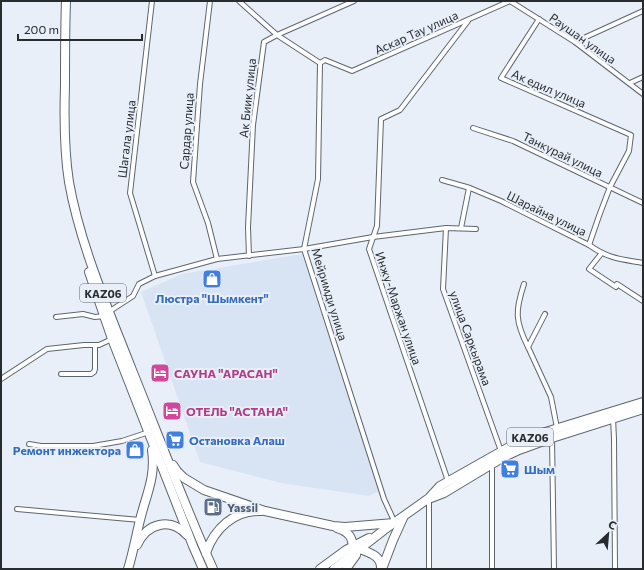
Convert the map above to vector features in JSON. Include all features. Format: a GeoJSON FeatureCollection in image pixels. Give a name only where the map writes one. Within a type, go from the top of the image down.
{"type":"FeatureCollection","features":[{"type":"Feature","properties":{"kind":"highway","name":"KАZ06"},"geometry":{"type":"LineString","coordinates":[[61,1],[61,158],[74,224],[84,258],[213,569]]}},
{"type":"Feature","properties":{"kind":"highway","name":"KАZ06"},"geometry":{"type":"LineString","coordinates":[[66,1],[64,123],[66,157],[78,223],[107,314],[112,339],[203,569]]}},
{"type":"Feature","properties":{"kind":"highway","name":"KАZ06"},"geometry":{"type":"LineString","coordinates":[[450,485],[553,432],[643,402]]}},
{"type":"Feature","properties":{"kind":"highway","name":"KАZ06"},"geometry":{"type":"LineString","coordinates":[[334,569],[355,550],[403,518],[429,498],[444,493],[450,485],[501,452],[530,437],[613,418],[643,409]]}},
{"type":"Feature","properties":{"kind":"highway"},"geometry":{"type":"LineString","coordinates":[[128,569],[153,475],[154,464],[150,435]]}},
{"type":"Feature","properties":{"kind":"highway","name":"KАZ06"},"geometry":{"type":"LineString","coordinates":[[161,442],[177,471],[184,478],[204,490],[265,511],[333,526],[345,527],[395,523]]}},
{"type":"Feature","properties":{"kind":"highway"},"geometry":{"type":"LineString","coordinates":[[206,553],[210,541],[217,531],[234,517],[244,512],[265,511]]}},
{"type":"Feature","properties":{"kind":"highway"},"geometry":{"type":"LineString","coordinates":[[382,569],[403,518]]}},
{"type":"Feature","properties":{"kind":"highway"},"geometry":{"type":"LineString","coordinates":[[133,552],[140,538],[148,529],[156,526],[165,524],[173,525],[182,530],[190,538]]}},
{"type":"Feature","properties":{"kind":"highway"},"geometry":{"type":"LineString","coordinates":[[333,526],[349,533],[352,537],[355,550],[346,569]]}},
{"type":"Feature","properties":{"kind":"highway"},"geometry":{"type":"LineString","coordinates":[[320,569],[355,550],[377,557],[380,561],[382,569]]}},
{"type":"Feature","properties":{"kind":"street","name":"Шагала улица"},"geometry":{"type":"LineString","coordinates":[[152,1],[130,193],[155,276]]}},
{"type":"Feature","properties":{"kind":"street","name":"Сардар улица"},"geometry":{"type":"LineString","coordinates":[[210,1],[200,84],[193,182],[208,223],[217,259]]}},
{"type":"Feature","properties":{"kind":"street"},"geometry":{"type":"LineString","coordinates":[[239,1],[277,35],[320,63]]}},
{"type":"Feature","properties":{"kind":"street","name":"Ак Биик улица"},"geometry":{"type":"LineString","coordinates":[[249,256],[248,227],[253,125],[264,42],[354,1]]}},
{"type":"Feature","properties":{"kind":"street","name":"Раушан улица"},"geometry":{"type":"LineString","coordinates":[[510,1],[575,42],[643,94]]}},
{"type":"Feature","properties":{"kind":"street","name":"Аскар Тау улица"},"geometry":{"type":"LineString","coordinates":[[320,63],[324,60],[352,71],[510,1]]}},
{"type":"Feature","properties":{"kind":"street"},"geometry":{"type":"LineString","coordinates":[[575,42],[643,11]]}},
{"type":"Feature","properties":{"kind":"street","name":"Ак едил улица"},"geometry":{"type":"LineString","coordinates":[[539,19],[501,78],[631,135],[629,151],[610,187]]}},
{"type":"Feature","properties":{"kind":"street","name":"Инжу-Маржан улица"},"geometry":{"type":"LineString","coordinates":[[450,485],[368,249],[377,226],[380,119],[400,110],[468,20]]}},
{"type":"Feature","properties":{"kind":"street","name":"Мейримди улица"},"geometry":{"type":"LineString","coordinates":[[320,63],[318,179],[304,249],[384,499],[395,523]]}},
{"type":"Feature","properties":{"kind":"street"},"geometry":{"type":"LineString","coordinates":[[630,83],[643,77]]}},
{"type":"Feature","properties":{"kind":"street","name":"Танкурай улица"},"geometry":{"type":"LineString","coordinates":[[473,128],[513,141],[643,203]]}},
{"type":"Feature","properties":{"kind":"street","name":"Шарайна улица"},"geometry":{"type":"LineString","coordinates":[[442,180],[469,188],[501,201],[589,245],[601,254],[614,259],[643,263]]}},
{"type":"Feature","properties":{"kind":"street"},"geometry":{"type":"LineString","coordinates":[[589,245],[610,187]]}},
{"type":"Feature","properties":{"kind":"street"},"geometry":{"type":"LineString","coordinates":[[461,228],[469,188]]}},
{"type":"Feature","properties":{"kind":"street"},"geometry":{"type":"LineString","coordinates":[[56,317],[83,314],[95,317],[107,314],[133,296],[139,284],[155,276],[217,259],[304,249],[373,237],[446,228],[476,229]]}},
{"type":"Feature","properties":{"kind":"street","name":"улица Саркырама"},"geometry":{"type":"LineString","coordinates":[[446,228],[443,289],[501,452]]}},
{"type":"Feature","properties":{"kind":"street"},"geometry":{"type":"LineString","coordinates":[[601,254],[589,269],[616,287],[617,284],[643,301]]}},
{"type":"Feature","properties":{"kind":"street"},"geometry":{"type":"LineString","coordinates":[[524,284],[517,316],[520,330],[550,397],[553,432],[554,569]]}},
{"type":"Feature","properties":{"kind":"street"},"geometry":{"type":"LineString","coordinates":[[528,346],[545,314]]}},
{"type":"Feature","properties":{"kind":"street"},"geometry":{"type":"LineString","coordinates":[[1,379],[48,349],[99,345],[112,339]]}},
{"type":"Feature","properties":{"kind":"street"},"geometry":{"type":"LineString","coordinates":[[61,374],[91,374],[94,372],[95,345]]}},
{"type":"Feature","properties":{"kind":"street"},"geometry":{"type":"LineString","coordinates":[[613,418],[614,569]]}},
{"type":"Feature","properties":{"kind":"street"},"geometry":{"type":"LineString","coordinates":[[29,444],[41,446],[92,446],[150,435]]}},
{"type":"Feature","properties":{"kind":"street"},"geometry":{"type":"LineString","coordinates":[[492,464],[492,569]]}},
{"type":"Feature","properties":{"kind":"street"},"geometry":{"type":"LineString","coordinates":[[428,569],[429,498]]}},
{"type":"Feature","properties":{"kind":"street"},"geometry":{"type":"LineString","coordinates":[[17,509],[140,520]]}},
{"type":"Feature","properties":{"kind":"shaded area"},"geometry":{"type":"Polygon","coordinates":[[[302,254],[379,491],[369,496],[281,483],[200,462],[141,292],[182,274],[302,254]]]}},
{"type":"Feature","properties":{"kind":"place","name":"Люстра \"Шымкент\""},"geometry":{"type":"Point","coordinates":[212,279]}},
{"type":"Feature","properties":{"kind":"place","name":"САУНА \"АРАСАН\""},"geometry":{"type":"Point","coordinates":[160,373]}},
{"type":"Feature","properties":{"kind":"place","name":"ОТЕЛЬ \"АСТАНА\""},"geometry":{"type":"Point","coordinates":[172,411]}},
{"type":"Feature","properties":{"kind":"place","name":"Остановка Алаш"},"geometry":{"type":"Point","coordinates":[175,440]}},
{"type":"Feature","properties":{"kind":"place","name":"Ремонт инжектора"},"geometry":{"type":"Point","coordinates":[135,450]}},
{"type":"Feature","properties":{"kind":"place","name":"Шым"},"geometry":{"type":"Point","coordinates":[510,469]}},
{"type":"Feature","properties":{"kind":"place","name":"Yassil"},"geometry":{"type":"Point","coordinates":[213,507]}}]}
